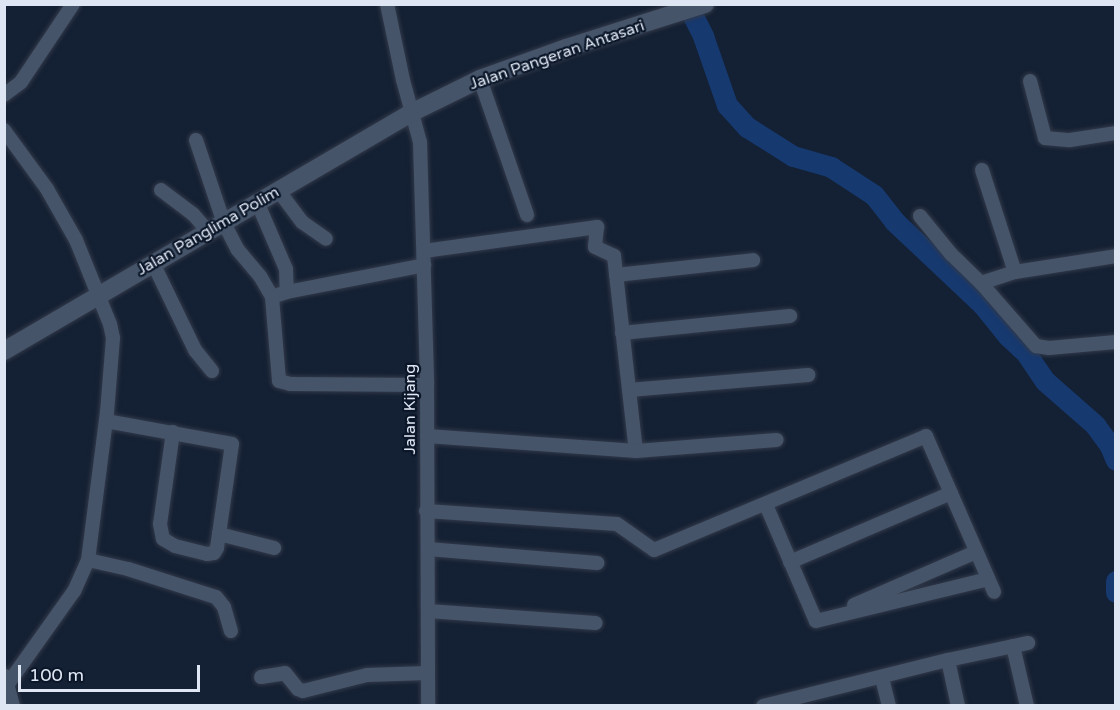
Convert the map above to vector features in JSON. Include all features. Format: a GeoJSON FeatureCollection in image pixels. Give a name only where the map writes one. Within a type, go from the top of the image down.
{"type":"FeatureCollection","features":[{"type":"Feature","properties":{"kind":"street"},"geometry":{"type":"LineString","coordinates":[[4,95],[21,82],[73,4]]}},
{"type":"Feature","properties":{"kind":"street","name":"Jalan Kijang"},"geometry":{"type":"LineString","coordinates":[[387,4],[403,80],[420,142],[427,385],[428,705]]}},
{"type":"Feature","properties":{"kind":"street","name":"Jalan Pangeran Antasari"},"geometry":{"type":"LineString","coordinates":[[413,112],[480,79],[567,48],[705,4]]}},
{"type":"Feature","properties":{"kind":"street"},"geometry":{"type":"LineString","coordinates":[[480,79],[527,216]]}},
{"type":"Feature","properties":{"kind":"street"},"geometry":{"type":"LineString","coordinates":[[1030,81],[1045,138],[1070,140],[1116,133]]}},
{"type":"Feature","properties":{"kind":"street","name":"Jalan Panglima Polim"},"geometry":{"type":"LineString","coordinates":[[4,351],[413,112]]}},
{"type":"Feature","properties":{"kind":"street"},"geometry":{"type":"LineString","coordinates":[[4,130],[47,189],[70,230],[111,324],[113,338],[106,421],[88,560],[74,591],[6,680],[13,705]]}},
{"type":"Feature","properties":{"kind":"street"},"geometry":{"type":"LineString","coordinates":[[196,140],[216,227]]}},
{"type":"Feature","properties":{"kind":"street"},"geometry":{"type":"LineString","coordinates":[[982,170],[1015,272]]}},
{"type":"Feature","properties":{"kind":"street"},"geometry":{"type":"LineString","coordinates":[[161,190],[193,214],[216,227],[260,276],[272,297],[277,378],[282,383],[427,385]]}},
{"type":"Feature","properties":{"kind":"street"},"geometry":{"type":"LineString","coordinates":[[278,190],[302,222],[326,239]]}},
{"type":"Feature","properties":{"kind":"street"},"geometry":{"type":"LineString","coordinates":[[258,204],[283,259],[287,292]]}},
{"type":"Feature","properties":{"kind":"street"},"geometry":{"type":"LineString","coordinates":[[920,216],[951,254],[981,283],[1036,346],[1049,348],[1116,342]]}},
{"type":"Feature","properties":{"kind":"street"},"geometry":{"type":"LineString","coordinates":[[424,250],[597,227],[594,247],[614,256],[636,451]]}},
{"type":"Feature","properties":{"kind":"street"},"geometry":{"type":"LineString","coordinates":[[981,283],[1015,272],[1116,256]]}},
{"type":"Feature","properties":{"kind":"street"},"geometry":{"type":"LineString","coordinates":[[616,274],[753,260]]}},
{"type":"Feature","properties":{"kind":"street"},"geometry":{"type":"LineString","coordinates":[[153,263],[189,340],[212,371]]}},
{"type":"Feature","properties":{"kind":"street"},"geometry":{"type":"LineString","coordinates":[[272,297],[287,292],[424,265]]}},
{"type":"Feature","properties":{"kind":"street"},"geometry":{"type":"LineString","coordinates":[[622,333],[790,316]]}},
{"type":"Feature","properties":{"kind":"street"},"geometry":{"type":"LineString","coordinates":[[629,390],[808,375]]}},
{"type":"Feature","properties":{"kind":"street"},"geometry":{"type":"LineString","coordinates":[[106,421],[173,432],[232,444],[217,548],[214,553],[207,554],[175,546],[163,539],[160,524],[173,432]]}},
{"type":"Feature","properties":{"kind":"street"},"geometry":{"type":"LineString","coordinates":[[427,436],[636,451],[777,440]]}},
{"type":"Feature","properties":{"kind":"street"},"geometry":{"type":"LineString","coordinates":[[426,511],[617,524],[654,550],[926,436],[991,586],[816,621]]}},
{"type":"Feature","properties":{"kind":"street"},"geometry":{"type":"LineString","coordinates":[[790,562],[951,493]]}},
{"type":"Feature","properties":{"kind":"street"},"geometry":{"type":"LineString","coordinates":[[766,505],[816,621]]}},
{"type":"Feature","properties":{"kind":"street"},"geometry":{"type":"LineString","coordinates":[[219,534],[274,548]]}},
{"type":"Feature","properties":{"kind":"street"},"geometry":{"type":"LineString","coordinates":[[428,549],[597,563]]}},
{"type":"Feature","properties":{"kind":"street"},"geometry":{"type":"LineString","coordinates":[[816,621],[976,552]]}},
{"type":"Feature","properties":{"kind":"street"},"geometry":{"type":"LineString","coordinates":[[88,560],[128,569],[216,597],[224,607],[231,631]]}},
{"type":"Feature","properties":{"kind":"street"},"geometry":{"type":"LineString","coordinates":[[428,611],[596,623]]}},
{"type":"Feature","properties":{"kind":"street"},"geometry":{"type":"LineString","coordinates":[[763,705],[818,699],[948,660],[1028,643]]}},
{"type":"Feature","properties":{"kind":"street"},"geometry":{"type":"LineString","coordinates":[[1013,646],[1027,705]]}},
{"type":"Feature","properties":{"kind":"street"},"geometry":{"type":"LineString","coordinates":[[948,660],[958,705]]}},
{"type":"Feature","properties":{"kind":"street"},"geometry":{"type":"LineString","coordinates":[[261,677],[285,673],[298,689],[303,691],[367,675],[428,673]]}},
{"type":"Feature","properties":{"kind":"street"},"geometry":{"type":"LineString","coordinates":[[882,678],[889,705]]}},
{"type":"Feature","properties":{"kind":"waterway"},"geometry":{"type":"LineString","coordinates":[[691,12],[703,36],[727,105],[747,127],[793,156],[831,167],[874,195],[894,221],[982,304],[1008,336],[1026,353],[1045,381],[1095,425],[1110,446],[1116,460]]}},
{"type":"Feature","properties":{"kind":"waterway"},"geometry":{"type":"LineString","coordinates":[[1116,581],[1116,592]]}}]}
